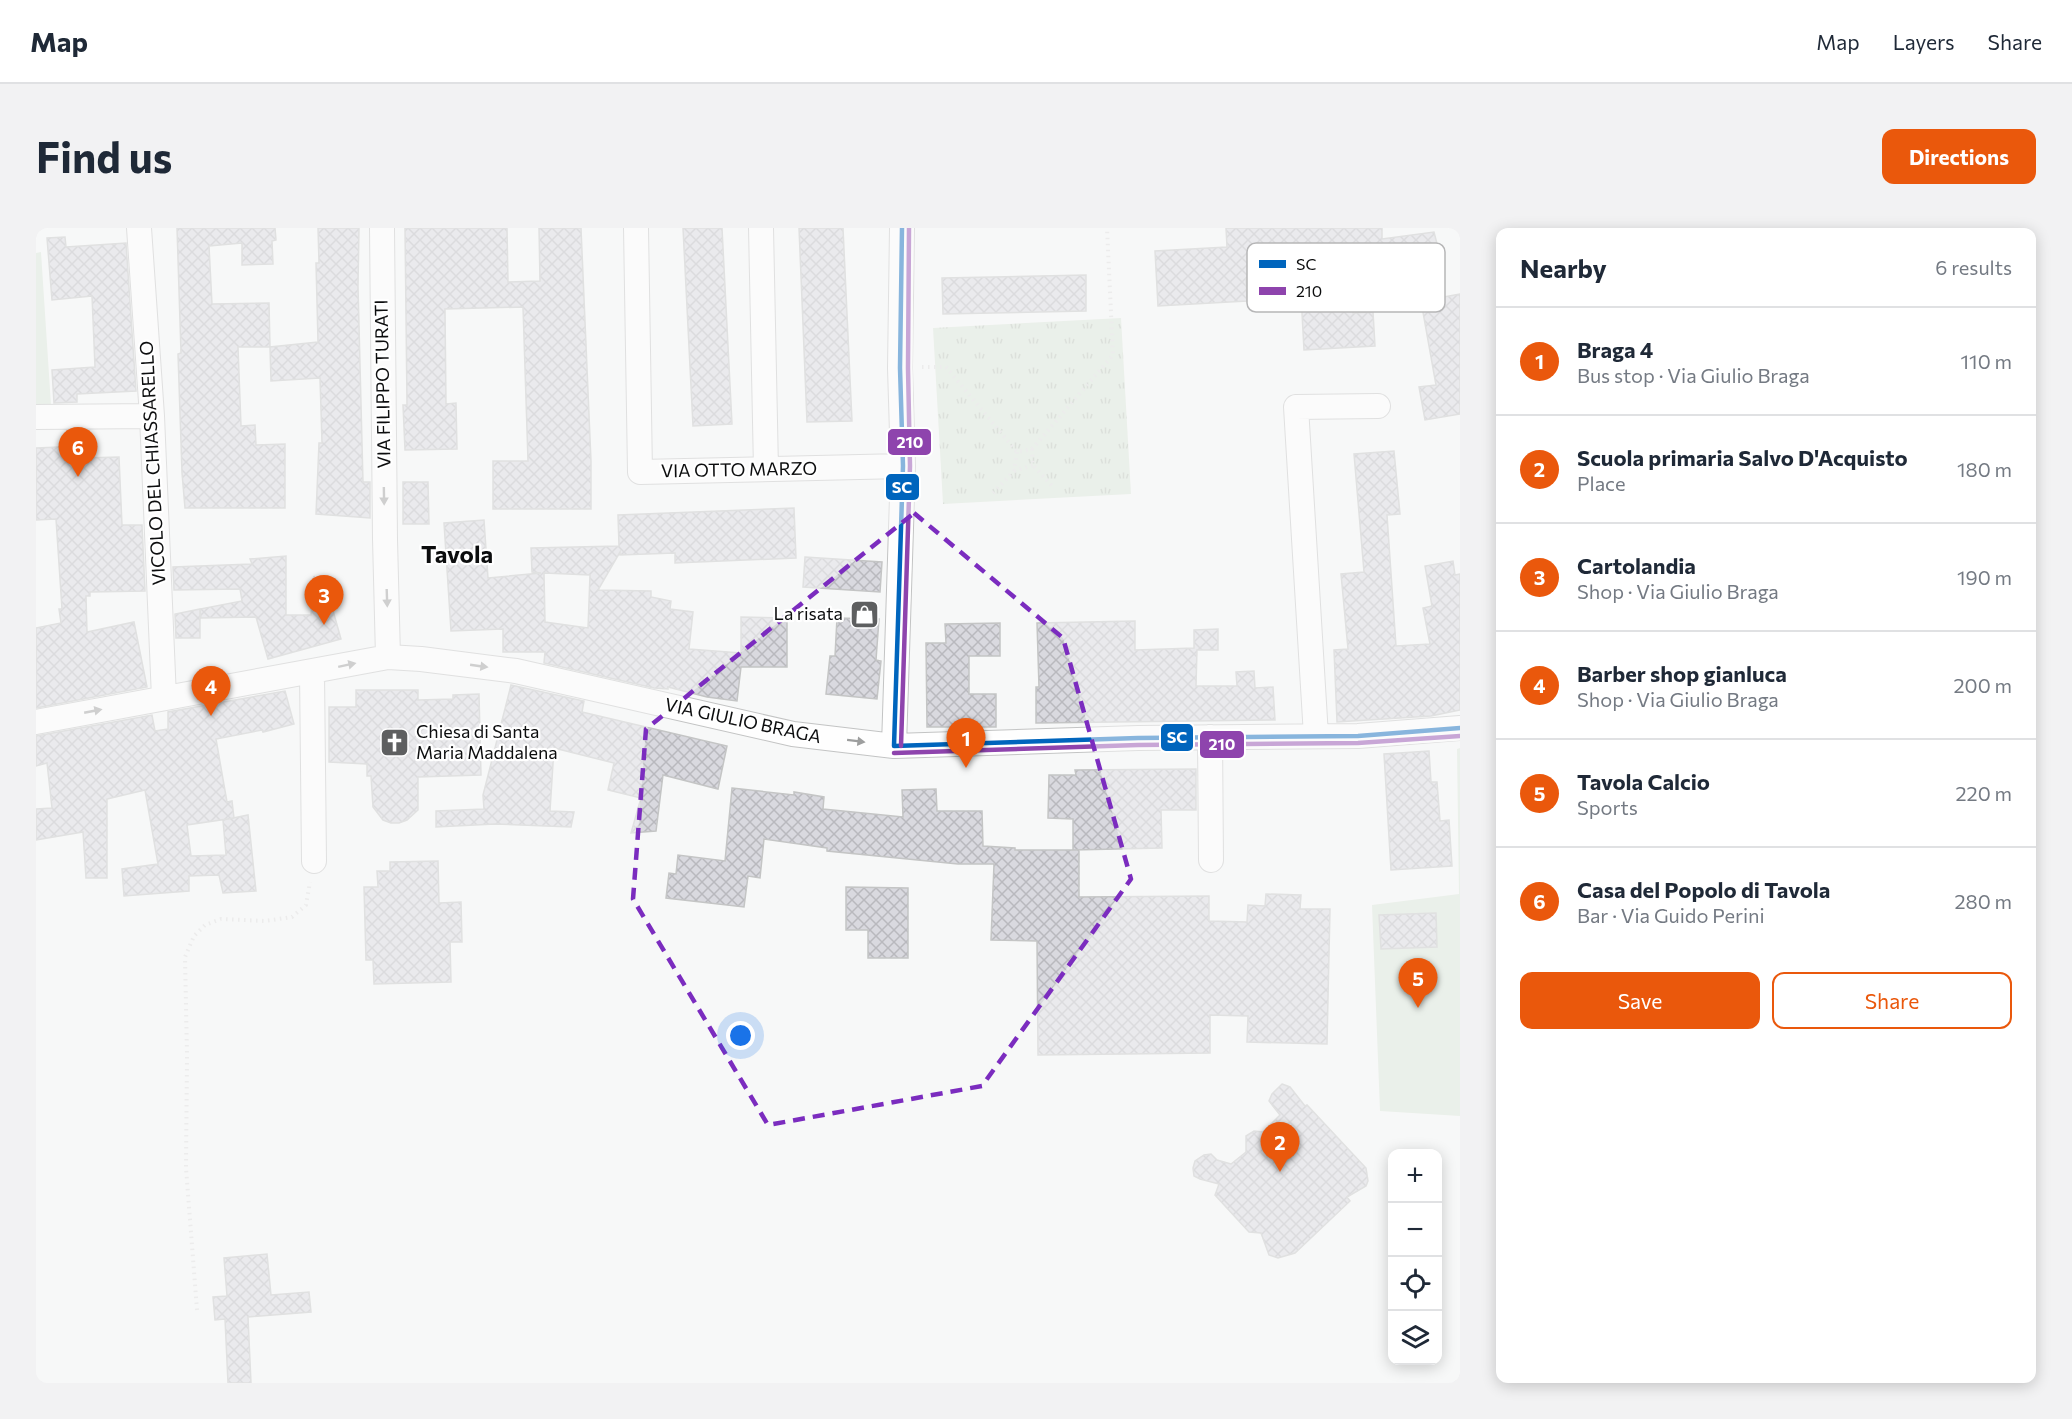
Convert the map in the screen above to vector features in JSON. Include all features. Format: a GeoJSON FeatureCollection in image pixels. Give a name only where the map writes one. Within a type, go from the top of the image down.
{"type":"FeatureCollection","features":[{"type":"Feature","properties":{"kind":"street","name":"VICOLO DEL CHIASSARELLO"},"geometry":{"type":"LineString","coordinates":[[140,228],[152,416],[164,698]]}},
{"type":"Feature","properties":{"kind":"street","name":"VIA FILIPPO TURATI"},"geometry":{"type":"LineString","coordinates":[[382,228],[388,657]]}},
{"type":"Feature","properties":{"kind":"street","name":"VIA OTTO MARZO"},"geometry":{"type":"LineString","coordinates":[[636,228],[640,472],[903,466]]}},
{"type":"Feature","properties":{"kind":"street"},"geometry":{"type":"LineString","coordinates":[[761,228],[766,469]]}},
{"type":"Feature","properties":{"kind":"street"},"geometry":{"type":"LineString","coordinates":[[894,746],[903,466],[900,368],[902,228]]}},
{"type":"Feature","properties":{"kind":"street"},"geometry":{"type":"LineString","coordinates":[[1316,736],[1296,407],[1378,406]]}},
{"type":"Feature","properties":{"kind":"street"},"geometry":{"type":"LineString","coordinates":[[36,417],[152,416]]}},
{"type":"Feature","properties":{"kind":"street","name":"VIA GIULIO BRAGA"},"geometry":{"type":"LineString","coordinates":[[36,722],[388,657],[516,671],[793,734],[894,746],[982,742],[1358,735],[1460,728]]}},
{"type":"Feature","properties":{"kind":"street"},"geometry":{"type":"LineString","coordinates":[[312,672],[314,861]]}},
{"type":"Feature","properties":{"kind":"street"},"geometry":{"type":"LineString","coordinates":[[1210,737],[1211,860]]}},
{"type":"Feature","properties":{"kind":"path"},"geometry":{"type":"LineString","coordinates":[[1017,452],[1032,449],[1113,355],[1107,228]]}},
{"type":"Feature","properties":{"kind":"path"},"geometry":{"type":"LineString","coordinates":[[900,368],[946,367],[1017,452],[1014,471]]}},
{"type":"Feature","properties":{"kind":"path"},"geometry":{"type":"LineString","coordinates":[[1032,449],[1033,465],[1053,487]]}},
{"type":"Feature","properties":{"kind":"path"},"geometry":{"type":"LineString","coordinates":[[993,492],[1014,471],[1033,465]]}},
{"type":"Feature","properties":{"kind":"path"},"geometry":{"type":"LineString","coordinates":[[197,1310],[186,1168],[185,957],[194,936],[205,924],[221,919],[265,921],[292,916],[306,905],[314,861]]}},
{"type":"Feature","properties":{"kind":"highlighted area"},"geometry":{"type":"Polygon","coordinates":[[[914,513],[1063,638],[1131,879],[982,1086],[768,1125],[633,899],[646,729],[914,513]]]}},
{"type":"Feature","properties":{"kind":"green space"},"geometry":{"type":"Polygon","coordinates":[[[41,252],[51,405],[36,406],[36,253],[41,252]]]}},
{"type":"Feature","properties":{"kind":"green space"},"geometry":{"type":"Polygon","coordinates":[[[1121,318],[1131,494],[943,504],[933,328],[1121,318]]]}},
{"type":"Feature","properties":{"kind":"green space"},"geometry":{"type":"Polygon","coordinates":[[[1460,748],[1460,1116],[1380,1111],[1372,905],[1459,894],[1457,749],[1460,748]]]}},
{"type":"Feature","properties":{"kind":"building"},"geometry":{"type":"Polygon","coordinates":[[[177,228],[275,228],[276,240],[272,241],[273,264],[242,265],[242,243],[209,246],[212,304],[269,303],[270,347],[238,347],[241,426],[255,425],[256,445],[285,444],[285,508],[185,508],[178,354],[181,353],[177,228]]]}},
{"type":"Feature","properties":{"kind":"building"},"geometry":{"type":"Polygon","coordinates":[[[318,228],[359,228],[358,286],[363,482],[370,482],[370,518],[316,514],[319,443],[322,443],[320,378],[271,381],[270,347],[318,342],[316,263],[319,263],[318,228]]]}},
{"type":"Feature","properties":{"kind":"building"},"geometry":{"type":"Polygon","coordinates":[[[405,228],[507,228],[508,282],[540,281],[539,228],[581,228],[591,509],[493,509],[493,461],[528,461],[523,307],[445,309],[446,404],[456,403],[457,449],[405,450],[403,405],[407,405],[405,228]]]}},
{"type":"Feature","properties":{"kind":"building"},"geometry":{"type":"Polygon","coordinates":[[[683,228],[722,228],[732,424],[693,426],[683,228]]]}},
{"type":"Feature","properties":{"kind":"building"},"geometry":{"type":"Polygon","coordinates":[[[799,228],[843,228],[852,421],[807,422],[799,228]]]}},
{"type":"Feature","properties":{"kind":"building"},"geometry":{"type":"Polygon","coordinates":[[[1226,228],[1382,228],[1382,239],[1434,232],[1437,243],[1247,243],[1247,301],[1158,306],[1155,251],[1227,247],[1226,228]]]}},
{"type":"Feature","properties":{"kind":"building"},"geometry":{"type":"Polygon","coordinates":[[[65,237],[66,247],[126,243],[136,391],[77,394],[77,402],[54,403],[52,370],[95,367],[92,296],[52,300],[47,238],[65,237]]]}},
{"type":"Feature","properties":{"kind":"building"},"geometry":{"type":"Polygon","coordinates":[[[1086,275],[1086,311],[943,314],[942,278],[1086,275]]]}},
{"type":"Feature","properties":{"kind":"building"},"geometry":{"type":"Polygon","coordinates":[[[1460,294],[1460,414],[1425,420],[1419,387],[1436,385],[1423,312],[1445,312],[1445,297],[1460,294]]]}},
{"type":"Feature","properties":{"kind":"building"},"geometry":{"type":"Polygon","coordinates":[[[1302,312],[1373,312],[1375,346],[1304,350],[1302,312]]]}},
{"type":"Feature","properties":{"kind":"building"},"geometry":{"type":"Polygon","coordinates":[[[82,446],[82,458],[119,457],[122,525],[142,525],[145,591],[90,592],[90,596],[86,596],[87,632],[134,622],[147,687],[36,708],[36,628],[61,623],[59,609],[62,609],[56,519],[36,520],[36,448],[82,446]]]}},
{"type":"Feature","properties":{"kind":"building"},"geometry":{"type":"Polygon","coordinates":[[[1394,451],[1400,514],[1387,515],[1396,646],[1430,644],[1423,608],[1432,606],[1425,566],[1453,561],[1455,575],[1460,574],[1460,710],[1431,716],[1337,722],[1334,650],[1348,649],[1341,574],[1364,572],[1354,454],[1394,451]]]}},
{"type":"Feature","properties":{"kind":"building"},"geometry":{"type":"Polygon","coordinates":[[[403,482],[428,482],[429,524],[403,524],[403,482]]]}},
{"type":"Feature","properties":{"kind":"building"},"geometry":{"type":"Polygon","coordinates":[[[794,508],[796,558],[675,563],[675,553],[620,555],[620,552],[598,590],[651,591],[651,597],[671,601],[670,609],[693,612],[689,649],[741,653],[741,617],[787,618],[787,667],[741,667],[737,701],[707,697],[668,687],[668,689],[654,688],[544,663],[545,652],[503,652],[503,629],[451,631],[444,523],[484,520],[488,578],[541,573],[532,572],[531,548],[619,546],[618,515],[794,508]],[[544,573],[545,622],[588,628],[590,575],[544,573]]]}},
{"type":"Feature","properties":{"kind":"building"},"geometry":{"type":"Polygon","coordinates":[[[286,556],[286,615],[311,615],[314,576],[326,609],[332,607],[341,639],[268,659],[256,617],[201,618],[200,609],[242,601],[240,589],[174,590],[173,567],[252,564],[250,559],[286,556]]]}},
{"type":"Feature","properties":{"kind":"building"},"geometry":{"type":"Polygon","coordinates":[[[805,557],[882,562],[880,592],[803,587],[805,557]]]}},
{"type":"Feature","properties":{"kind":"building"},"geometry":{"type":"Polygon","coordinates":[[[200,609],[200,638],[176,638],[175,614],[200,609]]]}},
{"type":"Feature","properties":{"kind":"building"},"geometry":{"type":"Polygon","coordinates":[[[837,618],[879,619],[876,660],[881,661],[877,699],[826,694],[830,656],[835,656],[837,618]]]}},
{"type":"Feature","properties":{"kind":"building"},"geometry":{"type":"Polygon","coordinates":[[[1135,621],[1135,650],[1194,648],[1194,630],[1218,629],[1218,650],[1197,650],[1196,686],[1237,686],[1236,672],[1254,671],[1255,688],[1273,687],[1275,720],[1036,723],[1036,687],[1039,687],[1037,623],[1135,621]]]}},
{"type":"Feature","properties":{"kind":"building"},"geometry":{"type":"Polygon","coordinates":[[[1000,623],[1000,656],[969,656],[969,694],[996,694],[996,727],[927,727],[926,643],[946,643],[945,624],[1000,623]]]}},
{"type":"Feature","properties":{"kind":"building"},"geometry":{"type":"Polygon","coordinates":[[[511,685],[584,701],[582,712],[727,746],[718,789],[663,775],[656,831],[631,833],[641,798],[608,790],[614,763],[554,748],[550,811],[574,812],[571,827],[495,824],[436,827],[436,811],[484,809],[483,795],[511,685]]]}},
{"type":"Feature","properties":{"kind":"building"},"geometry":{"type":"Polygon","coordinates":[[[356,690],[418,690],[418,700],[453,699],[453,695],[479,694],[481,775],[418,777],[418,810],[407,820],[399,823],[383,820],[373,807],[371,776],[367,776],[367,764],[329,762],[329,707],[356,707],[356,690]]]}},
{"type":"Feature","properties":{"kind":"building"},"geometry":{"type":"Polygon","coordinates":[[[285,691],[294,724],[263,732],[262,730],[216,739],[227,802],[232,801],[234,818],[248,815],[256,891],[223,893],[219,875],[189,876],[189,891],[124,896],[122,869],[158,864],[145,790],[107,799],[107,878],[86,878],[83,832],[36,840],[36,809],[52,808],[47,763],[36,766],[36,736],[152,715],[155,731],[168,729],[168,712],[285,691]],[[230,819],[187,825],[191,856],[226,855],[223,820],[230,819]]]}},
{"type":"Feature","properties":{"kind":"building"},"geometry":{"type":"Polygon","coordinates":[[[1429,751],[1431,782],[1437,782],[1440,821],[1449,820],[1452,866],[1391,870],[1384,754],[1429,751]]]}},
{"type":"Feature","properties":{"kind":"building"},"geometry":{"type":"Polygon","coordinates":[[[1196,769],[1196,810],[1161,810],[1162,848],[1073,850],[1073,819],[1048,818],[1049,775],[1076,775],[1075,770],[1196,769]]]}},
{"type":"Feature","properties":{"kind":"building"},"geometry":{"type":"Polygon","coordinates":[[[732,788],[794,795],[794,792],[824,797],[823,809],[903,817],[902,790],[936,789],[937,811],[982,811],[983,846],[1015,848],[1015,850],[1079,850],[1079,897],[1209,896],[1209,921],[1247,922],[1248,905],[1265,906],[1266,894],[1301,895],[1300,909],[1330,909],[1327,1044],[1247,1042],[1248,1016],[1210,1015],[1210,1053],[1038,1055],[1037,941],[991,940],[994,864],[958,864],[827,851],[827,848],[764,839],[760,878],[748,876],[744,907],[666,898],[669,873],[676,874],[678,855],[725,861],[732,788]]]}},
{"type":"Feature","properties":{"kind":"building"},"geometry":{"type":"Polygon","coordinates":[[[438,861],[439,903],[461,902],[462,942],[450,942],[451,982],[374,984],[373,960],[366,960],[364,887],[378,887],[377,871],[390,871],[390,862],[438,861]]]}},
{"type":"Feature","properties":{"kind":"building"},"geometry":{"type":"Polygon","coordinates":[[[846,887],[908,888],[908,958],[868,958],[868,930],[846,930],[846,887]]]}},
{"type":"Feature","properties":{"kind":"building"},"geometry":{"type":"Polygon","coordinates":[[[1436,913],[1437,947],[1381,949],[1379,915],[1436,913]]]}},
{"type":"Feature","properties":{"kind":"building"},"geometry":{"type":"Polygon","coordinates":[[[1282,1084],[1290,1087],[1305,1106],[1307,1105],[1366,1168],[1368,1181],[1366,1186],[1347,1197],[1350,1201],[1295,1253],[1278,1258],[1269,1255],[1261,1233],[1249,1232],[1215,1195],[1219,1184],[1194,1176],[1193,1168],[1195,1161],[1204,1155],[1211,1154],[1217,1160],[1231,1164],[1246,1152],[1246,1136],[1254,1131],[1263,1132],[1280,1115],[1269,1101],[1272,1094],[1282,1084]]]}},
{"type":"Feature","properties":{"kind":"building"},"geometry":{"type":"Polygon","coordinates":[[[267,1254],[271,1295],[309,1292],[311,1312],[248,1317],[251,1383],[228,1383],[225,1319],[215,1320],[213,1297],[227,1296],[224,1258],[267,1254]]]}},
{"type":"Feature","properties":{"kind":"transit line","name":"SC"},"geometry":{"type":"LineString","coordinates":[[894,746],[903,466],[900,368],[902,228]]}},
{"type":"Feature","properties":{"kind":"transit line","name":"210"},"geometry":{"type":"LineString","coordinates":[[901,746],[910,466],[909,228]]}},
{"type":"Feature","properties":{"kind":"transit line","name":"SC"},"geometry":{"type":"LineString","coordinates":[[894,746],[1138,738],[1358,736],[1460,728]]}},
{"type":"Feature","properties":{"kind":"transit line","name":"210"},"geometry":{"type":"LineString","coordinates":[[894,753],[1138,745],[1358,743],[1460,736]]}},
{"type":"Feature","properties":{"kind":"place","name":"Casa del Popolo di Tavola"},"geometry":{"type":"Point","coordinates":[78,477]}},
{"type":"Feature","properties":{"kind":"place","name":"La risata"},"geometry":{"type":"Point","coordinates":[864,614]}},
{"type":"Feature","properties":{"kind":"place","name":"Cartolandia"},"geometry":{"type":"Point","coordinates":[324,625]}},
{"type":"Feature","properties":{"kind":"place","name":"Barber shop gianluca"},"geometry":{"type":"Point","coordinates":[211,716]}},
{"type":"Feature","properties":{"kind":"place","name":"Chiesa di Santa Maria Maddalena"},"geometry":{"type":"Point","coordinates":[395,742]}},
{"type":"Feature","properties":{"kind":"place","name":"Braga 4"},"geometry":{"type":"Point","coordinates":[966,768]}},
{"type":"Feature","properties":{"kind":"place","name":"Tavola Calcio"},"geometry":{"type":"Point","coordinates":[1418,1008]}},
{"type":"Feature","properties":{"kind":"place","name":"Scuola primaria Salvo D'Acquisto"},"geometry":{"type":"Point","coordinates":[1280,1172]}},
{"type":"Feature","properties":{"kind":"district","name":"Tavola"},"geometry":{"type":"Point","coordinates":[457,555]}}]}
